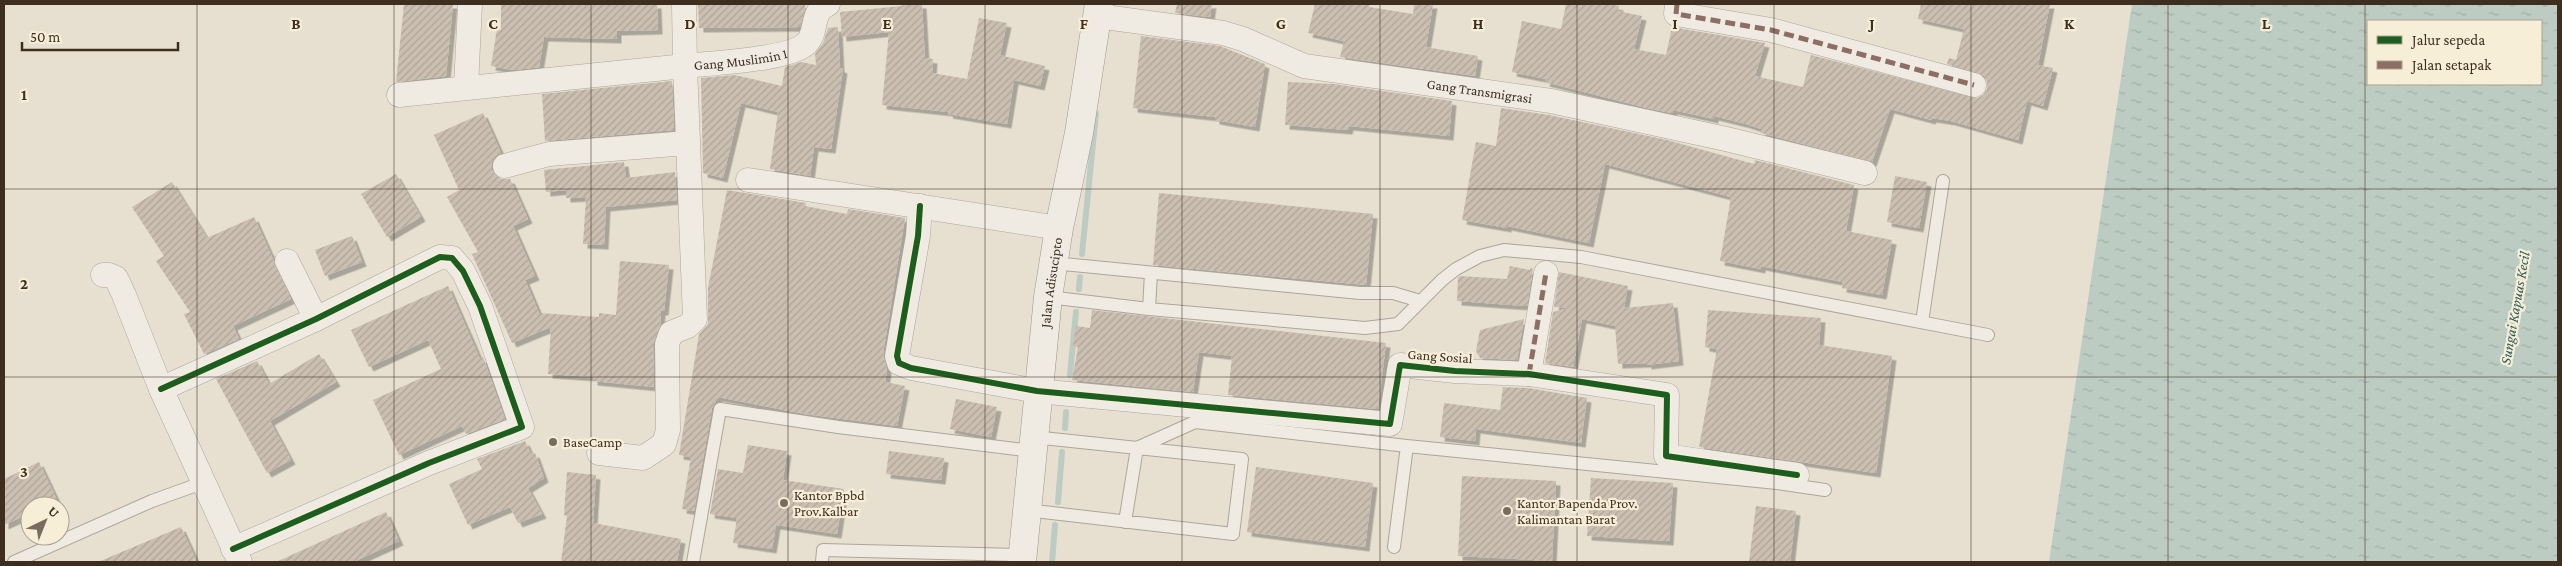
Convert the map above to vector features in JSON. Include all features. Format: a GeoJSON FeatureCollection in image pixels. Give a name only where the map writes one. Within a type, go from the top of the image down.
{"type":"FeatureCollection","features":[{"type":"Feature","properties":{"kind":"main road","name":"Jalan Adisucipto"},"geometry":{"type":"LineString","coordinates":[[1022,559],[1037,391],[1048,297],[1059,228],[1079,133],[1098,10]]}},
{"type":"Feature","properties":{"kind":"street"},"geometry":{"type":"LineString","coordinates":[[466,87],[470,4]]}},
{"type":"Feature","properties":{"kind":"street","name":"Gang Muslimin 1"},"geometry":{"type":"LineString","coordinates":[[684,4],[685,66],[780,55],[800,48],[809,42],[816,14],[828,4]]}},
{"type":"Feature","properties":{"kind":"street"},"geometry":{"type":"LineString","coordinates":[[1677,4],[1676,14],[1771,30],[1974,85]]}},
{"type":"Feature","properties":{"kind":"street","name":"Gang Transmigrasi"},"geometry":{"type":"LineString","coordinates":[[1098,10],[1223,33],[1243,39],[1304,66],[1551,101],[1699,133],[1865,173]]}},
{"type":"Feature","properties":{"kind":"street"},"geometry":{"type":"LineString","coordinates":[[399,94],[685,66],[686,144],[694,319],[688,326],[671,333],[667,344],[668,430],[664,444],[643,458],[599,453]]}},
{"type":"Feature","properties":{"kind":"street"},"geometry":{"type":"LineString","coordinates":[[505,166],[549,154],[686,144]]}},
{"type":"Feature","properties":{"kind":"street"},"geometry":{"type":"LineString","coordinates":[[748,180],[1059,228]]}},
{"type":"Feature","properties":{"kind":"street"},"geometry":{"type":"LineString","coordinates":[[920,206],[918,236],[897,356],[899,363],[911,368],[1037,391]]}},
{"type":"Feature","properties":{"kind":"street"},"geometry":{"type":"LineString","coordinates":[[102,275],[109,274],[116,278],[161,389],[236,556],[430,463],[522,427],[480,306],[463,270],[452,258],[440,257],[316,319],[161,389]]}},
{"type":"Feature","properties":{"kind":"street"},"geometry":{"type":"LineString","coordinates":[[287,261],[316,319]]}},
{"type":"Feature","properties":{"kind":"street"},"geometry":{"type":"LineString","coordinates":[[1529,374],[1546,273]]}},
{"type":"Feature","properties":{"kind":"street","name":"Gang Sosial"},"geometry":{"type":"LineString","coordinates":[[1037,391],[1390,424],[1400,365],[1529,374],[1667,395],[1666,456],[1797,475]]}},
{"type":"Feature","properties":{"kind":"lane"},"geometry":{"type":"LineString","coordinates":[[1922,322],[1943,181]]}},
{"type":"Feature","properties":{"kind":"lane"},"geometry":{"type":"LineString","coordinates":[[1048,297],[1149,309],[1365,328],[1398,324],[1420,301],[1456,269],[1480,256],[1504,250],[1581,257],[1988,335]]}},
{"type":"Feature","properties":{"kind":"lane"},"geometry":{"type":"LineString","coordinates":[[1053,263],[1360,293],[1393,293],[1420,301]]}},
{"type":"Feature","properties":{"kind":"lane"},"geometry":{"type":"LineString","coordinates":[[1149,309],[1151,273]]}},
{"type":"Feature","properties":{"kind":"lane"},"geometry":{"type":"LineString","coordinates":[[693,562],[720,410],[838,427],[1032,444],[1137,448],[1242,459],[1233,534],[1026,510]]}},
{"type":"Feature","properties":{"kind":"lane"},"geometry":{"type":"LineString","coordinates":[[1137,448],[1194,422],[1407,446],[1777,483],[1825,490]]}},
{"type":"Feature","properties":{"kind":"lane"},"geometry":{"type":"LineString","coordinates":[[1394,547],[1407,446]]}},
{"type":"Feature","properties":{"kind":"lane"},"geometry":{"type":"LineString","coordinates":[[1125,522],[1137,448]]}},
{"type":"Feature","properties":{"kind":"lane"},"geometry":{"type":"LineString","coordinates":[[14,562],[152,501],[202,483]]}},
{"type":"Feature","properties":{"kind":"lane"},"geometry":{"type":"LineString","coordinates":[[822,562],[823,550],[1022,559]]}},
{"type":"Feature","properties":{"kind":"water","name":"Sungai Kapuas Kecil"},"geometry":{"type":"Polygon","coordinates":[[[2132,4],[2558,4],[2558,562],[2049,562],[2132,4]]]}},
{"type":"Feature","properties":{"kind":"building"},"geometry":{"type":"Polygon","coordinates":[[[404,4],[453,4],[446,76],[396,82],[404,4]]]}},
{"type":"Feature","properties":{"kind":"building"},"geometry":{"type":"Polygon","coordinates":[[[501,4],[657,4],[658,30],[617,31],[617,39],[544,37],[539,67],[513,70],[491,66],[497,29],[501,30],[501,4]]]}},
{"type":"Feature","properties":{"kind":"building"},"geometry":{"type":"Polygon","coordinates":[[[698,4],[805,4],[805,8],[800,27],[699,28],[698,4]]]}},
{"type":"Feature","properties":{"kind":"building"},"geometry":{"type":"Polygon","coordinates":[[[902,4],[922,4],[925,58],[933,59],[932,73],[967,79],[979,18],[1007,23],[1000,55],[1045,66],[1040,86],[1014,80],[1007,124],[948,114],[949,112],[882,105],[889,32],[842,37],[840,12],[902,6],[902,4]]]}},
{"type":"Feature","properties":{"kind":"building"},"geometry":{"type":"Polygon","coordinates":[[[1177,4],[1212,4],[1210,17],[1175,13],[1177,4]]]}},
{"type":"Feature","properties":{"kind":"building"},"geometry":{"type":"Polygon","coordinates":[[[1315,4],[1370,4],[1369,7],[1413,14],[1414,4],[1433,4],[1426,47],[1478,56],[1475,76],[1340,57],[1344,41],[1308,33],[1315,4]]]}},
{"type":"Feature","properties":{"kind":"building"},"geometry":{"type":"Polygon","coordinates":[[[1566,4],[1609,4],[1619,6],[1618,11],[1642,16],[1634,49],[1666,55],[1672,27],[1765,43],[1755,76],[1803,87],[1811,55],[1977,98],[1983,95],[1987,89],[1987,82],[1984,76],[1947,64],[1949,58],[1956,60],[1964,29],[1918,19],[1921,4],[2050,4],[2038,65],[2053,68],[2043,106],[2027,101],[2018,140],[1951,121],[1932,118],[1931,120],[1890,109],[1872,162],[1761,133],[1761,129],[1714,116],[1714,119],[1673,110],[1672,113],[1647,108],[1545,82],[1546,79],[1512,72],[1522,21],[1561,29],[1566,4]]]}},
{"type":"Feature","properties":{"kind":"building"},"geometry":{"type":"Polygon","coordinates":[[[838,27],[840,68],[843,69],[831,149],[814,147],[810,176],[770,169],[778,112],[741,103],[723,178],[703,173],[701,78],[735,75],[782,86],[785,67],[801,62],[816,65],[815,54],[823,43],[828,28],[838,27]]]}},
{"type":"Feature","properties":{"kind":"building"},"geometry":{"type":"Polygon","coordinates":[[[1141,36],[1220,46],[1265,64],[1255,127],[1215,120],[1215,117],[1133,108],[1141,36]]]}},
{"type":"Feature","properties":{"kind":"building"},"geometry":{"type":"Polygon","coordinates":[[[672,81],[674,130],[545,141],[542,94],[672,81]]]}},
{"type":"Feature","properties":{"kind":"building"},"geometry":{"type":"Polygon","coordinates":[[[1288,82],[1334,84],[1452,101],[1449,136],[1349,126],[1348,130],[1285,125],[1288,82]]]}},
{"type":"Feature","properties":{"kind":"building"},"geometry":{"type":"Polygon","coordinates":[[[1501,108],[1549,115],[1667,140],[1754,164],[1755,160],[1854,185],[1846,231],[1892,240],[1882,295],[1842,288],[1843,282],[1761,266],[1761,269],[1720,261],[1731,197],[1605,164],[1589,243],[1507,226],[1507,228],[1462,220],[1476,142],[1496,146],[1501,108]]]}},
{"type":"Feature","properties":{"kind":"building"},"geometry":{"type":"Polygon","coordinates":[[[483,113],[501,153],[492,162],[492,170],[501,179],[510,179],[528,219],[513,226],[535,276],[525,280],[539,313],[599,317],[599,313],[616,315],[620,261],[669,265],[664,311],[661,311],[660,326],[653,344],[654,387],[593,381],[593,377],[548,374],[551,327],[512,343],[472,254],[478,252],[447,197],[459,190],[434,135],[483,113]]]}},
{"type":"Feature","properties":{"kind":"building"},"geometry":{"type":"Polygon","coordinates":[[[624,162],[626,178],[675,172],[677,200],[606,207],[604,245],[583,244],[586,197],[566,198],[566,190],[546,192],[544,170],[624,162]]]}},
{"type":"Feature","properties":{"kind":"building"},"geometry":{"type":"Polygon","coordinates":[[[396,174],[421,217],[387,237],[361,194],[396,174]]]}},
{"type":"Feature","properties":{"kind":"building"},"geometry":{"type":"Polygon","coordinates":[[[1895,176],[1927,182],[1919,228],[1887,222],[1895,176]]]}},
{"type":"Feature","properties":{"kind":"building"},"geometry":{"type":"Polygon","coordinates":[[[172,182],[207,238],[254,217],[291,299],[233,326],[239,339],[204,354],[184,314],[190,312],[156,261],[164,256],[132,207],[172,182]]]}},
{"type":"Feature","properties":{"kind":"building"},"geometry":{"type":"Polygon","coordinates":[[[727,190],[806,203],[805,206],[847,214],[848,209],[905,218],[883,354],[887,370],[885,382],[905,386],[897,426],[805,414],[718,397],[712,408],[694,511],[682,509],[691,457],[679,455],[699,334],[708,324],[708,288],[727,190]]]}},
{"type":"Feature","properties":{"kind":"building"},"geometry":{"type":"Polygon","coordinates":[[[1159,193],[1373,214],[1366,285],[1153,265],[1159,193]]]}},
{"type":"Feature","properties":{"kind":"building"},"geometry":{"type":"Polygon","coordinates":[[[352,236],[362,262],[325,276],[315,250],[352,236]]]}},
{"type":"Feature","properties":{"kind":"building"},"geometry":{"type":"Polygon","coordinates":[[[1510,266],[1533,269],[1527,306],[1457,301],[1458,278],[1460,276],[1507,279],[1510,266]]]}},
{"type":"Feature","properties":{"kind":"building"},"geometry":{"type":"Polygon","coordinates":[[[1559,272],[1628,286],[1624,308],[1673,303],[1679,361],[1647,365],[1647,363],[1618,364],[1615,326],[1582,319],[1573,367],[1545,363],[1553,312],[1569,308],[1554,307],[1559,272]]]}},
{"type":"Feature","properties":{"kind":"building"},"geometry":{"type":"Polygon","coordinates":[[[448,286],[480,359],[483,357],[505,419],[466,434],[462,426],[399,455],[373,400],[441,369],[428,340],[369,367],[351,330],[448,286]]]}},
{"type":"Feature","properties":{"kind":"building"},"geometry":{"type":"Polygon","coordinates":[[[1092,310],[1386,343],[1378,409],[1228,395],[1232,356],[1199,352],[1193,392],[1072,380],[1078,347],[1073,346],[1076,326],[1090,328],[1092,310]]]}},
{"type":"Feature","properties":{"kind":"building"},"geometry":{"type":"Polygon","coordinates":[[[1708,310],[1821,318],[1819,345],[1892,356],[1876,473],[1699,447],[1717,349],[1705,347],[1708,310]]]}},
{"type":"Feature","properties":{"kind":"building"},"geometry":{"type":"Polygon","coordinates":[[[1524,319],[1517,360],[1480,358],[1476,351],[1480,330],[1524,319]]]}},
{"type":"Feature","properties":{"kind":"building"},"geometry":{"type":"Polygon","coordinates":[[[319,354],[336,382],[270,421],[291,460],[267,473],[216,379],[257,361],[269,384],[319,354]]]}},
{"type":"Feature","properties":{"kind":"building"},"geometry":{"type":"Polygon","coordinates":[[[1503,387],[1528,388],[1587,398],[1581,443],[1476,429],[1475,441],[1440,437],[1444,403],[1500,410],[1503,387]]]}},
{"type":"Feature","properties":{"kind":"building"},"geometry":{"type":"Polygon","coordinates":[[[956,399],[997,407],[991,437],[950,429],[956,399]]]}},
{"type":"Feature","properties":{"kind":"building"},"geometry":{"type":"Polygon","coordinates":[[[525,441],[531,454],[535,453],[544,478],[528,488],[542,514],[518,523],[510,507],[468,525],[449,484],[482,469],[477,459],[525,441]]]}},
{"type":"Feature","properties":{"kind":"building","name":"Kantor Bpbd Prov.Kalbar"},"geometry":{"type":"Polygon","coordinates":[[[748,445],[787,451],[783,480],[844,489],[837,534],[776,525],[772,549],[733,543],[737,518],[710,514],[718,469],[743,473],[748,445]]]}},
{"type":"Feature","properties":{"kind":"building"},"geometry":{"type":"Polygon","coordinates":[[[889,451],[944,458],[941,480],[886,474],[889,451]]]}},
{"type":"Feature","properties":{"kind":"building"},"geometry":{"type":"Polygon","coordinates":[[[39,462],[55,496],[20,496],[20,518],[4,525],[4,479],[39,462]]]}},
{"type":"Feature","properties":{"kind":"building"},"geometry":{"type":"Polygon","coordinates":[[[1256,467],[1373,483],[1365,547],[1247,532],[1256,467]]]}},
{"type":"Feature","properties":{"kind":"building"},"geometry":{"type":"Polygon","coordinates":[[[567,472],[596,475],[593,523],[681,539],[677,562],[561,562],[567,516],[564,515],[567,472]]]}},
{"type":"Feature","properties":{"kind":"building"},"geometry":{"type":"Polygon","coordinates":[[[1462,476],[1556,481],[1552,561],[1458,556],[1462,476]]]}},
{"type":"Feature","properties":{"kind":"building"},"geometry":{"type":"Polygon","coordinates":[[[1591,478],[1673,483],[1669,541],[1587,536],[1591,478]]]}},
{"type":"Feature","properties":{"kind":"building"},"geometry":{"type":"Polygon","coordinates":[[[1756,506],[1796,511],[1790,562],[1749,562],[1756,506]]]}},
{"type":"Feature","properties":{"kind":"building"},"geometry":{"type":"Polygon","coordinates":[[[386,512],[399,541],[353,562],[276,562],[386,512]]]}},
{"type":"Feature","properties":{"kind":"building"},"geometry":{"type":"Polygon","coordinates":[[[181,527],[197,562],[98,562],[181,527]]]}},
{"type":"Feature","properties":{"kind":"waterway"},"geometry":{"type":"LineString","coordinates":[[1082,254],[1096,113]]}},
{"type":"Feature","properties":{"kind":"waterway"},"geometry":{"type":"LineString","coordinates":[[1079,289],[1080,277]]}},
{"type":"Feature","properties":{"kind":"waterway"},"geometry":{"type":"LineString","coordinates":[[1070,375],[1076,312]]}},
{"type":"Feature","properties":{"kind":"waterway"},"geometry":{"type":"LineString","coordinates":[[1065,428],[1066,412]]}},
{"type":"Feature","properties":{"kind":"waterway"},"geometry":{"type":"LineString","coordinates":[[1058,502],[1062,452]]}},
{"type":"Feature","properties":{"kind":"waterway"},"geometry":{"type":"LineString","coordinates":[[1052,562],[1055,525]]}},
{"type":"Feature","properties":{"kind":"marked path"},"geometry":{"type":"LineString","coordinates":[[1677,4],[1676,14],[1771,30],[1974,85]]}},
{"type":"Feature","properties":{"kind":"marked path"},"geometry":{"type":"LineString","coordinates":[[1529,374],[1546,273]]}},
{"type":"Feature","properties":{"kind":"cycle path"},"geometry":{"type":"LineString","coordinates":[[920,206],[918,236],[897,356],[899,363],[911,368],[1037,391],[1390,424],[1400,365],[1455,371],[1529,374],[1667,395],[1666,456],[1797,475]]}},
{"type":"Feature","properties":{"kind":"cycle path"},"geometry":{"type":"LineString","coordinates":[[161,389],[316,319],[440,257],[452,258],[463,271],[480,306],[522,427],[429,463],[233,549]]}},
{"type":"Feature","properties":{"kind":"place","name":"BaseCamp"},"geometry":{"type":"Point","coordinates":[553,442]}},
{"type":"Feature","properties":{"kind":"place","name":"Kantor Bpbd Prov.Kalbar"},"geometry":{"type":"Point","coordinates":[784,503]}},
{"type":"Feature","properties":{"kind":"place","name":"Kantor Bapenda Prov. Kalimantan Barat"},"geometry":{"type":"Point","coordinates":[1507,511]}}]}
